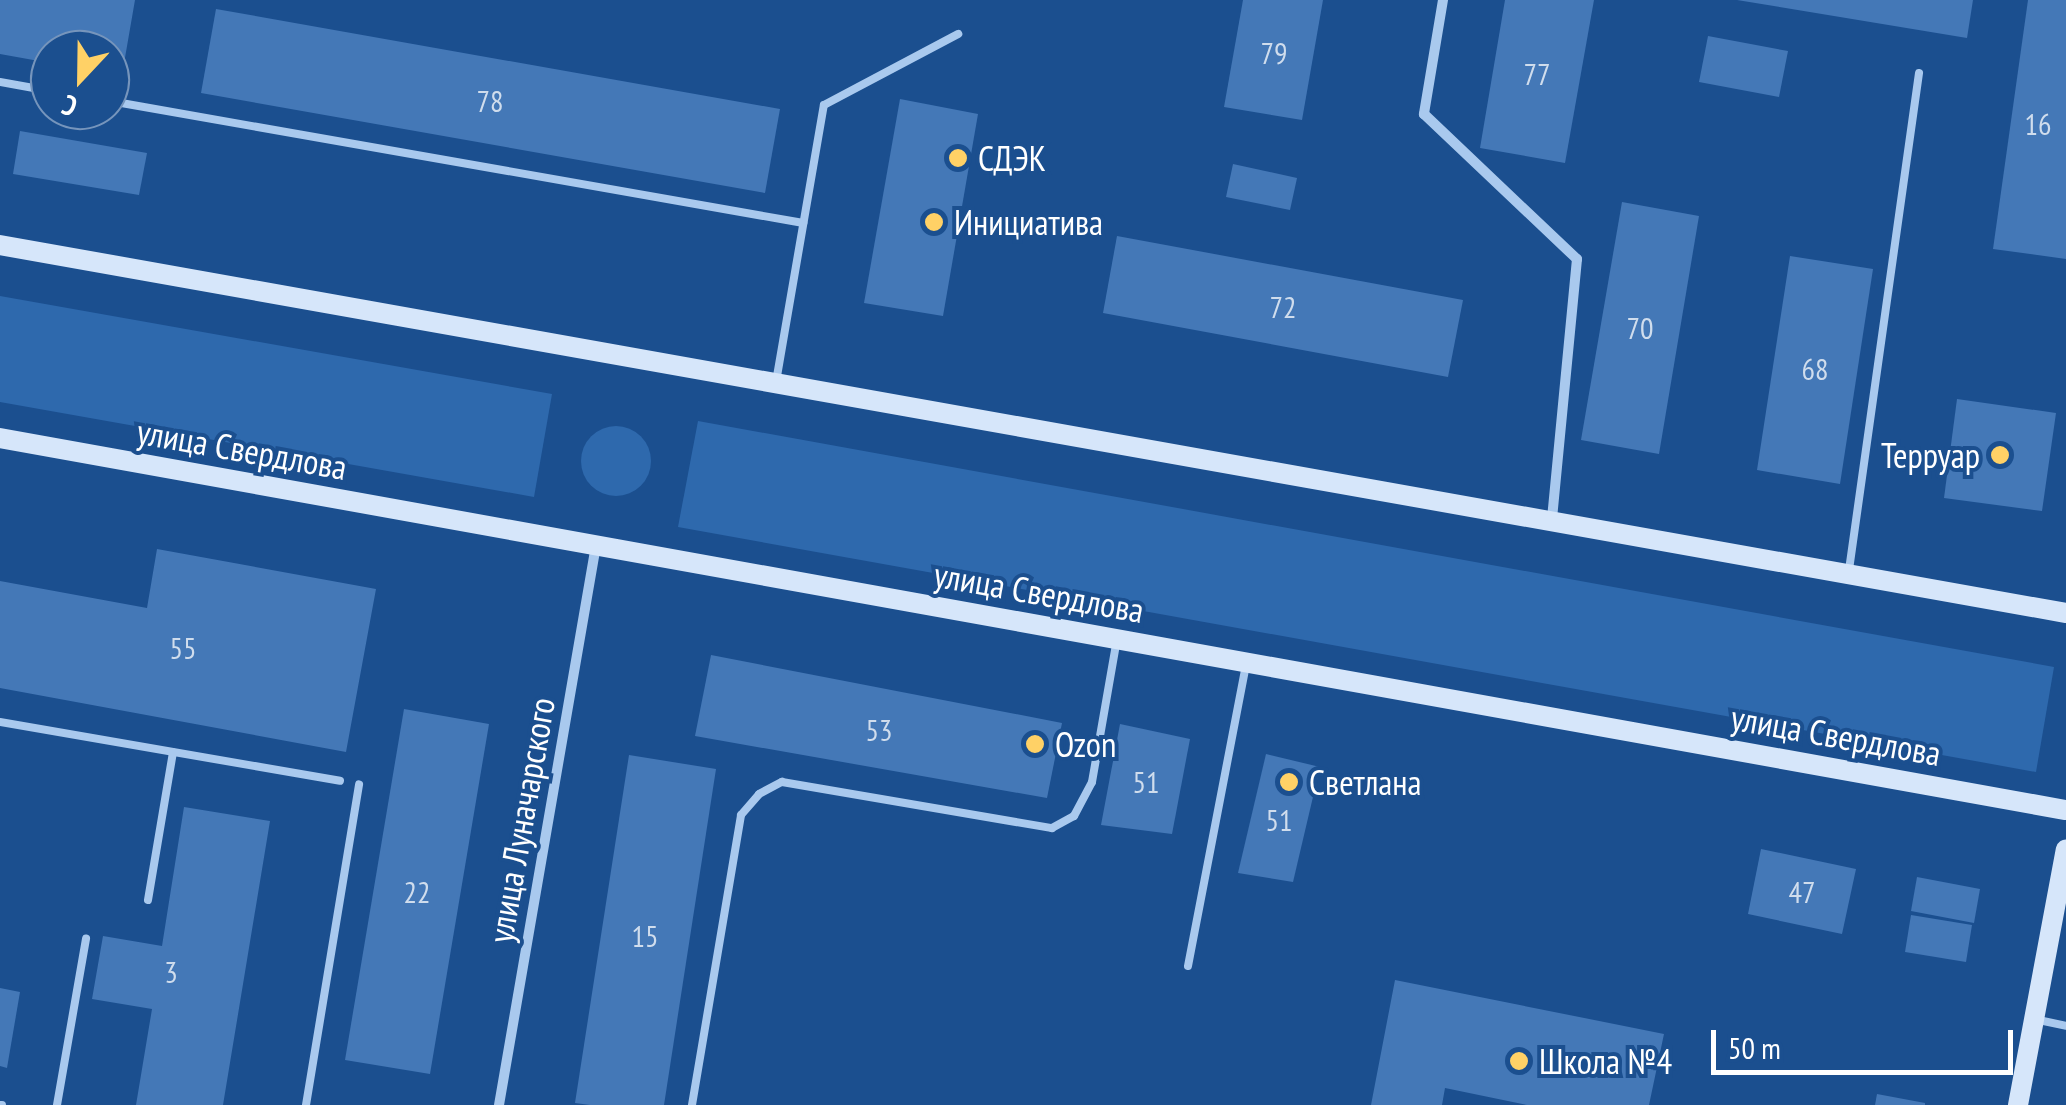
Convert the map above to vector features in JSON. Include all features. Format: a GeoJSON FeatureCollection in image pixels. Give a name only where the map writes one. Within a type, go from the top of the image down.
{"type":"FeatureCollection","features":[{"type":"Feature","properties":{"kind":"main road"},"geometry":{"type":"LineString","coordinates":[[0,244],[2066,613]]}},
{"type":"Feature","properties":{"kind":"main road","name":"улица Свердлова"},"geometry":{"type":"LineString","coordinates":[[0,438],[2066,810]]}},
{"type":"Feature","properties":{"kind":"main road"},"geometry":{"type":"LineString","coordinates":[[2018,1105],[2066,849]]}},
{"type":"Feature","properties":{"kind":"street"},"geometry":{"type":"LineString","coordinates":[[1443,0],[1424,114],[1576,259],[1552,521]]}},
{"type":"Feature","properties":{"kind":"street","name":"улица Луначарского"},"geometry":{"type":"LineString","coordinates":[[499,1105],[596,545]]}},
{"type":"Feature","properties":{"kind":"lane"},"geometry":{"type":"LineString","coordinates":[[776,382],[824,105],[958,34]]}},
{"type":"Feature","properties":{"kind":"lane"},"geometry":{"type":"LineString","coordinates":[[1848,574],[1919,73]]}},
{"type":"Feature","properties":{"kind":"lane"},"geometry":{"type":"LineString","coordinates":[[0,82],[30,87]]}},
{"type":"Feature","properties":{"kind":"lane"},"geometry":{"type":"LineString","coordinates":[[130,105],[804,223]]}},
{"type":"Feature","properties":{"kind":"lane"},"geometry":{"type":"LineString","coordinates":[[692,1105],[741,815],[759,794],[782,782],[1052,828],[1074,816],[1092,782],[1117,638]]}},
{"type":"Feature","properties":{"kind":"lane"},"geometry":{"type":"LineString","coordinates":[[1188,966],[1247,662]]}},
{"type":"Feature","properties":{"kind":"lane"},"geometry":{"type":"LineString","coordinates":[[0,722],[340,781]]}},
{"type":"Feature","properties":{"kind":"lane"},"geometry":{"type":"LineString","coordinates":[[148,900],[173,752]]}},
{"type":"Feature","properties":{"kind":"lane"},"geometry":{"type":"LineString","coordinates":[[306,1105],[359,784]]}},
{"type":"Feature","properties":{"kind":"lane"},"geometry":{"type":"LineString","coordinates":[[57,1105],[86,938]]}},
{"type":"Feature","properties":{"kind":"lane"},"geometry":{"type":"LineString","coordinates":[[2034,1019],[2066,1026]]}},
{"type":"Feature","properties":{"kind":"shaded area"},"geometry":{"type":"Polygon","coordinates":[[[0,296],[552,394],[534,497],[0,402],[0,296]]]}},
{"type":"Feature","properties":{"kind":"shaded area"},"geometry":{"type":"Polygon","coordinates":[[[698,421],[2054,667],[2036,772],[678,527],[698,421]]]}},
{"type":"Feature","properties":{"kind":"shaded area"},"geometry":{"type":"Polygon","coordinates":[[[616,426],[641,436],[651,461],[641,486],[616,496],[591,486],[581,461],[591,436],[616,426]]]}},
{"type":"Feature","properties":{"kind":"building"},"geometry":{"type":"Polygon","coordinates":[[[0,0],[135,0],[130,30],[30,30],[30,59],[0,54],[0,0]]]}},
{"type":"Feature","properties":{"kind":"building"},"geometry":{"type":"Polygon","coordinates":[[[1243,0],[1323,0],[1302,120],[1224,107],[1243,0]]]}},
{"type":"Feature","properties":{"kind":"building"},"geometry":{"type":"Polygon","coordinates":[[[1505,0],[1594,0],[1565,163],[1480,148],[1505,0]]]}},
{"type":"Feature","properties":{"kind":"building"},"geometry":{"type":"Polygon","coordinates":[[[1737,0],[1973,0],[1967,38],[1737,0]]]}},
{"type":"Feature","properties":{"kind":"building"},"geometry":{"type":"Polygon","coordinates":[[[2028,0],[2066,0],[2066,259],[1993,249],[2028,0]]]}},
{"type":"Feature","properties":{"kind":"building"},"geometry":{"type":"Polygon","coordinates":[[[216,9],[780,109],[765,193],[201,93],[216,9]]]}},
{"type":"Feature","properties":{"kind":"building"},"geometry":{"type":"Polygon","coordinates":[[[1708,36],[1788,51],[1779,97],[1699,82],[1708,36]]]}},
{"type":"Feature","properties":{"kind":"building"},"geometry":{"type":"Polygon","coordinates":[[[900,99],[978,114],[943,316],[864,303],[900,99]]]}},
{"type":"Feature","properties":{"kind":"building"},"geometry":{"type":"Polygon","coordinates":[[[20,131],[147,153],[139,195],[13,174],[20,131]]]}},
{"type":"Feature","properties":{"kind":"building"},"geometry":{"type":"Polygon","coordinates":[[[1233,164],[1297,178],[1290,210],[1226,197],[1233,164]]]}},
{"type":"Feature","properties":{"kind":"building"},"geometry":{"type":"Polygon","coordinates":[[[1622,202],[1699,216],[1659,454],[1581,440],[1622,202]]]}},
{"type":"Feature","properties":{"kind":"building"},"geometry":{"type":"Polygon","coordinates":[[[1117,236],[1463,300],[1448,377],[1103,313],[1117,236]]]}},
{"type":"Feature","properties":{"kind":"building"},"geometry":{"type":"Polygon","coordinates":[[[1790,256],[1873,269],[1840,484],[1757,470],[1790,256]]]}},
{"type":"Feature","properties":{"kind":"building","name":"Терруар"},"geometry":{"type":"Polygon","coordinates":[[[1957,399],[2056,413],[2042,511],[1944,498],[1957,399]]]}},
{"type":"Feature","properties":{"kind":"building"},"geometry":{"type":"Polygon","coordinates":[[[157,549],[376,589],[346,752],[0,688],[0,581],[147,608],[157,549]]]}},
{"type":"Feature","properties":{"kind":"building"},"geometry":{"type":"Polygon","coordinates":[[[711,655],[1062,723],[1047,798],[695,736],[711,655]]]}},
{"type":"Feature","properties":{"kind":"building"},"geometry":{"type":"Polygon","coordinates":[[[404,709],[489,724],[430,1074],[345,1060],[404,709]]]}},
{"type":"Feature","properties":{"kind":"building"},"geometry":{"type":"Polygon","coordinates":[[[1120,724],[1190,739],[1172,834],[1101,825],[1120,724]]]}},
{"type":"Feature","properties":{"kind":"building"},"geometry":{"type":"Polygon","coordinates":[[[1266,754],[1320,767],[1293,882],[1238,873],[1266,754]]]}},
{"type":"Feature","properties":{"kind":"building"},"geometry":{"type":"Polygon","coordinates":[[[629,755],[716,769],[664,1105],[590,1105],[575,1103],[629,755]]]}},
{"type":"Feature","properties":{"kind":"building"},"geometry":{"type":"Polygon","coordinates":[[[184,807],[270,821],[223,1105],[136,1105],[152,1009],[92,999],[103,936],[162,946],[184,807]]]}},
{"type":"Feature","properties":{"kind":"building"},"geometry":{"type":"Polygon","coordinates":[[[1761,849],[1856,869],[1842,934],[1748,914],[1761,849]]]}},
{"type":"Feature","properties":{"kind":"building"},"geometry":{"type":"Polygon","coordinates":[[[1917,877],[1980,889],[1974,923],[1911,911],[1917,877]]]}},
{"type":"Feature","properties":{"kind":"building"},"geometry":{"type":"Polygon","coordinates":[[[1911,915],[1972,925],[1966,962],[1905,952],[1911,915]]]}},
{"type":"Feature","properties":{"kind":"building","name":"Школа №4"},"geometry":{"type":"Polygon","coordinates":[[[1395,980],[1664,1034],[1649,1105],[1527,1105],[1445,1088],[1442,1105],[1371,1105],[1395,980]]]}},
{"type":"Feature","properties":{"kind":"building"},"geometry":{"type":"Polygon","coordinates":[[[0,988],[20,992],[7,1068],[0,1066],[0,988]]]}},
{"type":"Feature","properties":{"kind":"building"},"geometry":{"type":"Polygon","coordinates":[[[1877,1094],[1925,1103],[1925,1105],[1875,1105],[1877,1094]]]}},
{"type":"Feature","properties":{"kind":"place","name":"СДЭК"},"geometry":{"type":"Point","coordinates":[958,158]}},
{"type":"Feature","properties":{"kind":"place","name":"Инициатива"},"geometry":{"type":"Point","coordinates":[934,222]}},
{"type":"Feature","properties":{"kind":"place","name":"Терруар"},"geometry":{"type":"Point","coordinates":[2000,455]}},
{"type":"Feature","properties":{"kind":"place","name":"Ozon"},"geometry":{"type":"Point","coordinates":[1035,744]}},
{"type":"Feature","properties":{"kind":"place","name":"Светлана"},"geometry":{"type":"Point","coordinates":[1289,782]}},
{"type":"Feature","properties":{"kind":"place","name":"Школа №4"},"geometry":{"type":"Point","coordinates":[1519,1061]}}]}
